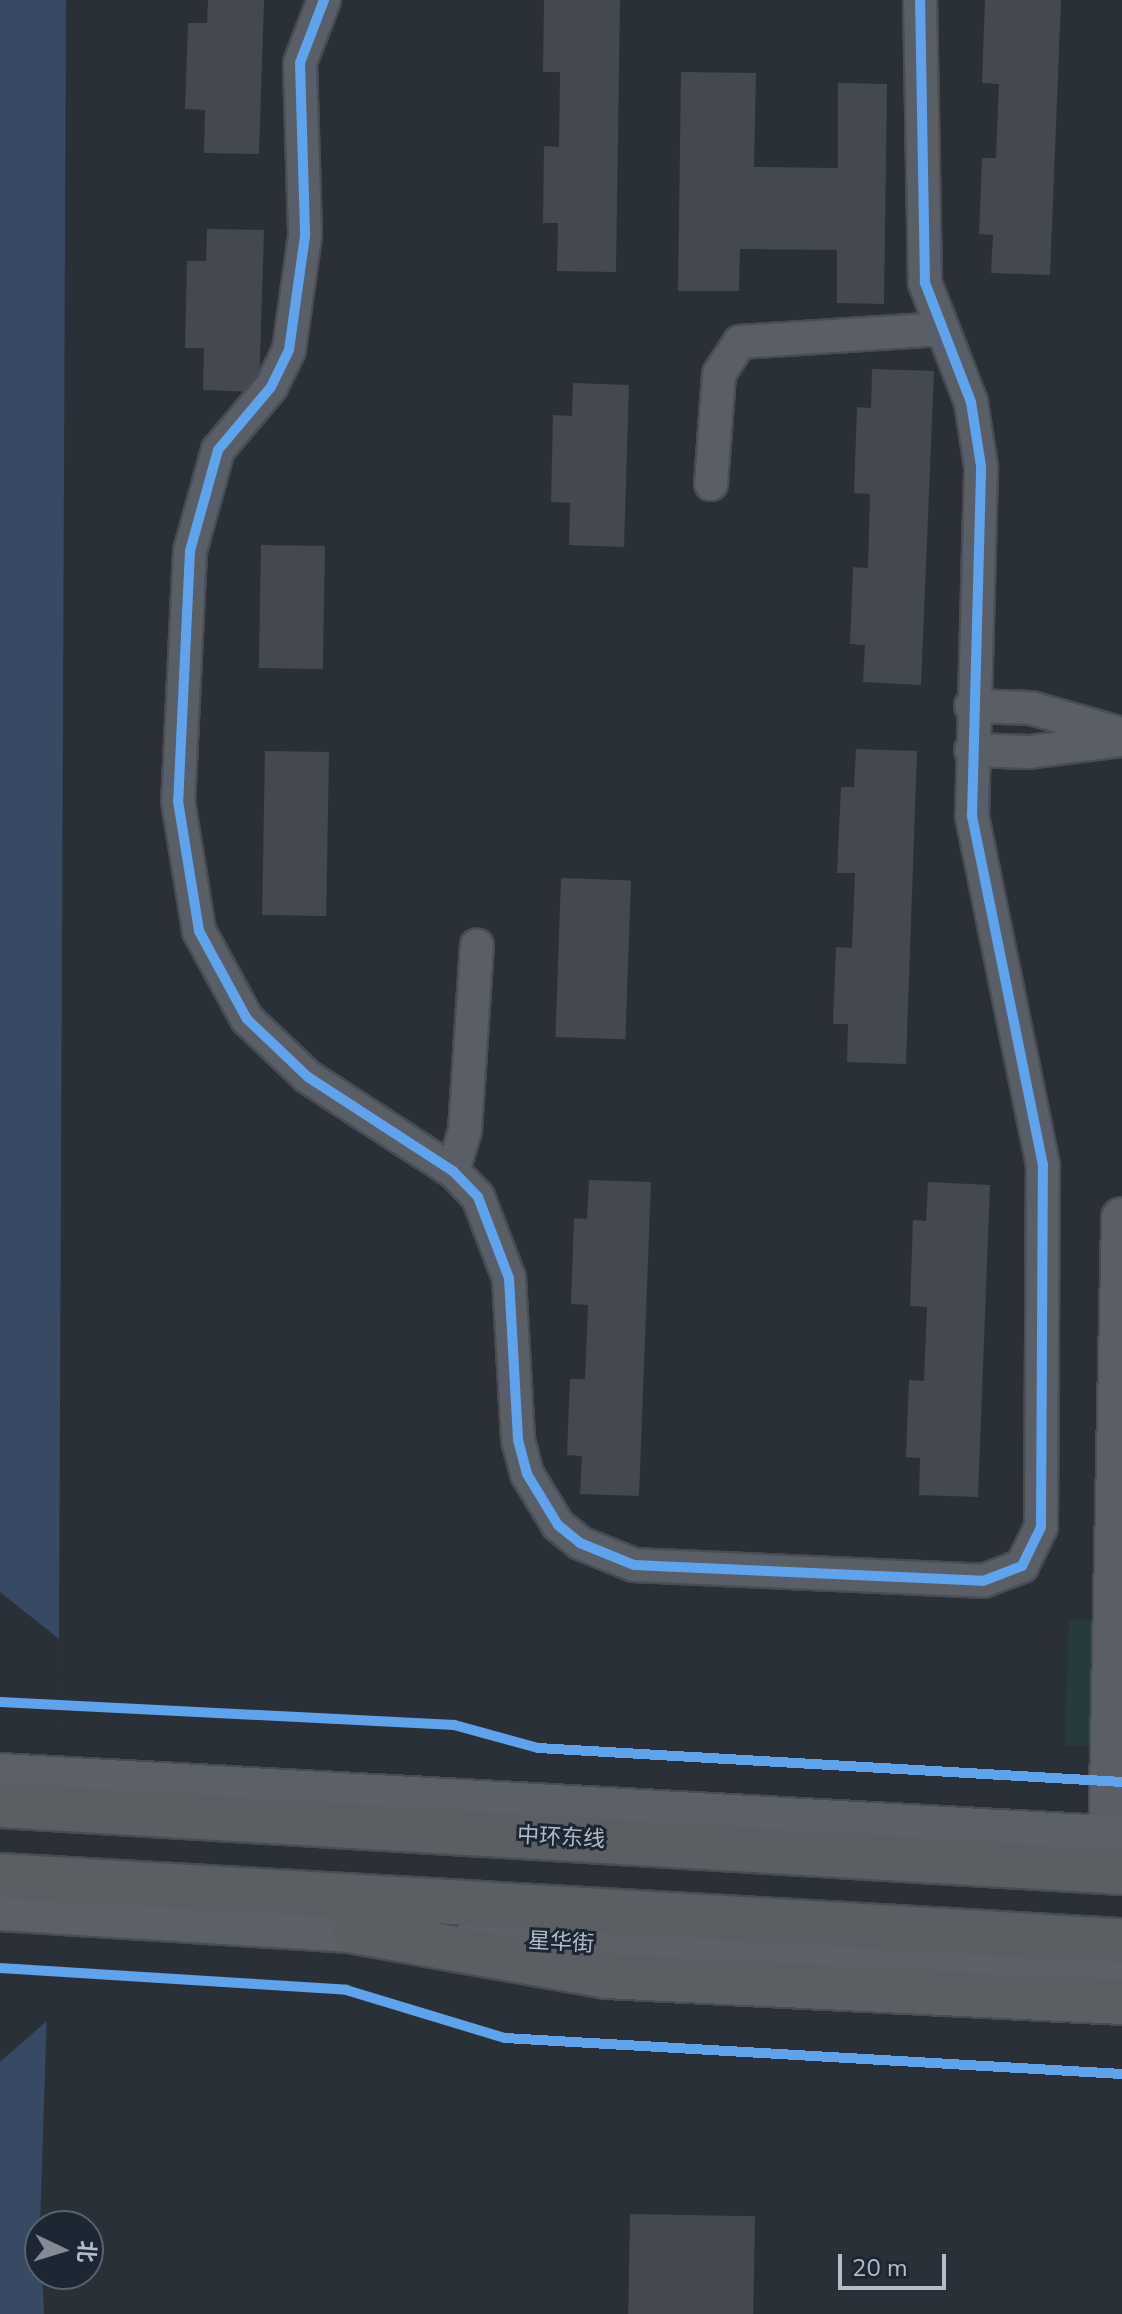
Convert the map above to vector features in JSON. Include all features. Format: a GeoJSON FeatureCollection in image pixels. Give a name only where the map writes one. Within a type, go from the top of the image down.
{"type":"FeatureCollection","features":[{"type":"Feature","properties":{"kind":"highway","name":"中环东线"},"geometry":{"type":"LineString","coordinates":[[0,1805],[1118,1850]]}},
{"type":"Feature","properties":{"kind":"highway"},"geometry":{"type":"LineString","coordinates":[[0,1876],[1122,1941]]}},
{"type":"Feature","properties":{"kind":"highway"},"geometry":{"type":"LineString","coordinates":[[354,1931],[607,1976],[1122,2002]]}},
{"type":"Feature","properties":{"kind":"main road"},"geometry":{"type":"LineString","coordinates":[[0,1776],[1118,1850]]}},
{"type":"Feature","properties":{"kind":"main road","name":"星华街"},"geometry":{"type":"LineString","coordinates":[[0,1908],[1122,1975]]}},
{"type":"Feature","properties":{"kind":"street"},"geometry":{"type":"LineString","coordinates":[[324,0],[300,63],[305,236],[289,350],[271,387],[218,450],[190,551],[177,722],[185,876],[219,979],[247,1019],[308,1077],[453,1171],[478,1197],[509,1278],[518,1440],[527,1474],[541,1504],[580,1543],[634,1565],[678,1570],[983,1581],[1022,1566],[1041,1527],[1043,1165],[983,884],[971,750],[981,466],[971,402],[925,283],[919,229],[920,0]]}},
{"type":"Feature","properties":{"kind":"street"},"geometry":{"type":"LineString","coordinates":[[711,484],[719,374],[740,342],[942,329]]}},
{"type":"Feature","properties":{"kind":"street"},"geometry":{"type":"LineString","coordinates":[[971,706],[1031,708],[1122,737]]}},
{"type":"Feature","properties":{"kind":"street"},"geometry":{"type":"LineString","coordinates":[[971,750],[1029,752],[1122,737]]}},
{"type":"Feature","properties":{"kind":"street"},"geometry":{"type":"LineString","coordinates":[[453,1171],[465,1130],[477,945]]}},
{"type":"Feature","properties":{"kind":"street"},"geometry":{"type":"LineString","coordinates":[[1118,1850],[1122,1218]]}},
{"type":"Feature","properties":{"kind":"green space"},"geometry":{"type":"Polygon","coordinates":[[[1069,1619],[1122,1621],[1118,1747],[1065,1745],[1069,1619]]]}},
{"type":"Feature","properties":{"kind":"water"},"geometry":{"type":"Polygon","coordinates":[[[0,0],[66,0],[59,1639],[41,2210],[24,2210],[24,2290],[43,2290],[44,2314],[0,2314],[0,0]]]}},
{"type":"Feature","properties":{"kind":"pier"},"geometry":{"type":"Polygon","coordinates":[[[0,1592],[59,1639],[49,2019],[0,2062],[0,1592]]]}},
{"type":"Feature","properties":{"kind":"building"},"geometry":{"type":"Polygon","coordinates":[[[208,0],[264,0],[259,154],[204,153],[205,110],[185,109],[188,23],[207,23],[208,0]]]}},
{"type":"Feature","properties":{"kind":"building"},"geometry":{"type":"Polygon","coordinates":[[[544,0],[620,0],[616,272],[557,271],[558,223],[543,223],[544,146],[559,147],[560,72],[543,72],[544,0]]]}},
{"type":"Feature","properties":{"kind":"building"},"geometry":{"type":"Polygon","coordinates":[[[985,0],[1061,0],[1050,275],[991,273],[993,235],[979,234],[982,158],[996,158],[999,84],[982,83],[985,0]]]}},
{"type":"Feature","properties":{"kind":"building"},"geometry":{"type":"Polygon","coordinates":[[[681,72],[756,73],[754,167],[838,168],[838,83],[887,84],[884,304],[837,303],[837,250],[740,249],[739,291],[678,291],[681,72]]]}},
{"type":"Feature","properties":{"kind":"building"},"geometry":{"type":"Polygon","coordinates":[[[207,229],[264,230],[259,392],[203,390],[204,348],[185,348],[187,261],[206,261],[207,229]]]}},
{"type":"Feature","properties":{"kind":"building"},"geometry":{"type":"Polygon","coordinates":[[[872,369],[934,371],[921,685],[863,682],[865,645],[850,644],[853,567],[868,568],[870,494],[854,493],[857,407],[871,408],[872,369]]]}},
{"type":"Feature","properties":{"kind":"building"},"geometry":{"type":"Polygon","coordinates":[[[573,383],[629,385],[624,547],[569,545],[570,503],[551,502],[553,415],[572,416],[573,383]]]}},
{"type":"Feature","properties":{"kind":"building"},"geometry":{"type":"Polygon","coordinates":[[[261,545],[325,546],[323,669],[259,668],[261,545]]]}},
{"type":"Feature","properties":{"kind":"building"},"geometry":{"type":"Polygon","coordinates":[[[856,749],[917,751],[906,1064],[847,1062],[848,1024],[833,1024],[836,947],[852,948],[855,873],[837,873],[841,787],[854,787],[856,749]]]}},
{"type":"Feature","properties":{"kind":"building"},"geometry":{"type":"Polygon","coordinates":[[[265,751],[329,752],[326,916],[262,915],[265,751]]]}},
{"type":"Feature","properties":{"kind":"building"},"geometry":{"type":"Polygon","coordinates":[[[561,878],[631,880],[625,1039],[555,1037],[561,878]]]}},
{"type":"Feature","properties":{"kind":"building"},"geometry":{"type":"Polygon","coordinates":[[[589,1180],[651,1182],[639,1496],[580,1494],[582,1456],[567,1455],[570,1379],[585,1379],[588,1305],[571,1304],[574,1218],[587,1219],[589,1180]]]}},
{"type":"Feature","properties":{"kind":"building"},"geometry":{"type":"Polygon","coordinates":[[[928,1182],[990,1185],[978,1497],[919,1495],[920,1458],[906,1457],[909,1380],[924,1381],[927,1307],[910,1306],[913,1220],[926,1221],[928,1182]]]}},
{"type":"Feature","properties":{"kind":"building"},"geometry":{"type":"Polygon","coordinates":[[[630,2214],[755,2216],[753,2314],[628,2314],[630,2214]]]}},
{"type":"Feature","properties":{"kind":"cycle path"},"geometry":{"type":"LineString","coordinates":[[324,0],[300,63],[305,236],[289,350],[271,387],[218,450],[190,551],[178,801],[199,931],[247,1019],[308,1077],[453,1171],[478,1197],[509,1278],[518,1440],[527,1474],[558,1525],[580,1543],[634,1565],[983,1581],[1022,1566],[1041,1527],[1043,1165],[972,816],[981,466],[971,402],[925,283],[920,0]]}},
{"type":"Feature","properties":{"kind":"cycle path"},"geometry":{"type":"LineString","coordinates":[[0,1702],[454,1725],[538,1748],[1122,1782]]}},
{"type":"Feature","properties":{"kind":"cycle path"},"geometry":{"type":"LineString","coordinates":[[0,1968],[346,1990],[505,2038],[1122,2074]]}}]}
